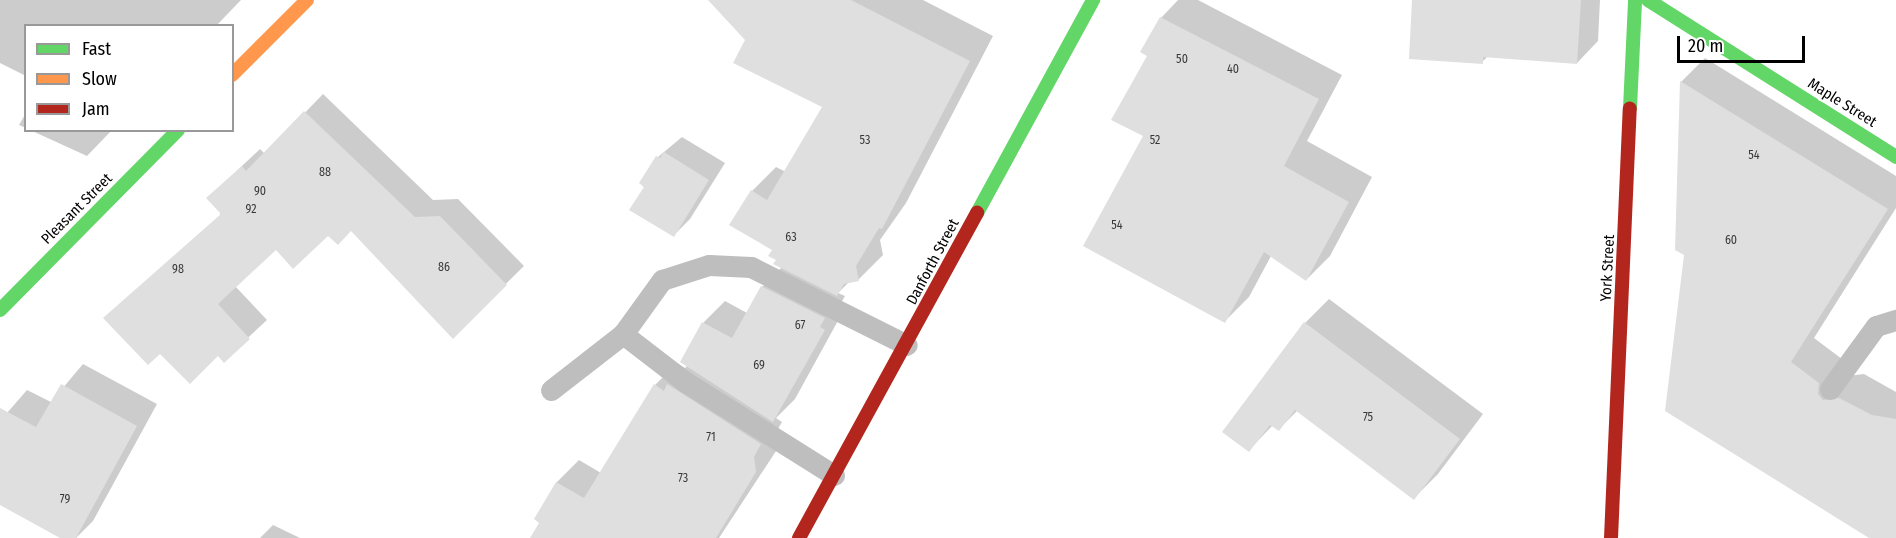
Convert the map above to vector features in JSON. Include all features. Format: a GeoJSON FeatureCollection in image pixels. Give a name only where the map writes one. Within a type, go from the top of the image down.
{"type":"FeatureCollection","features":[{"type":"Feature","properties":{"kind":"street"},"geometry":{"type":"LineString","coordinates":[[234,73],[307,0]]}},
{"type":"Feature","properties":{"kind":"street","name":"Danforth Street"},"geometry":{"type":"LineString","coordinates":[[799,538],[907,345],[1093,0]]}},
{"type":"Feature","properties":{"kind":"street","name":"York Street"},"geometry":{"type":"LineString","coordinates":[[1611,538],[1635,0]]}},
{"type":"Feature","properties":{"kind":"street","name":"Maple Street"},"geometry":{"type":"LineString","coordinates":[[1648,0],[1896,157]]}},
{"type":"Feature","properties":{"kind":"street","name":"Pleasant Street"},"geometry":{"type":"LineString","coordinates":[[0,310],[176,132]]}},
{"type":"Feature","properties":{"kind":"lane"},"geometry":{"type":"LineString","coordinates":[[551,390],[623,334],[662,280],[709,265],[752,267],[907,345]]}},
{"type":"Feature","properties":{"kind":"lane"},"geometry":{"type":"LineString","coordinates":[[1830,389],[1876,326],[1896,320]]}},
{"type":"Feature","properties":{"kind":"lane"},"geometry":{"type":"LineString","coordinates":[[623,334],[684,381],[834,475]]}},
{"type":"Feature","properties":{"kind":"building"},"geometry":{"type":"Polygon","coordinates":[[[708,0],[851,0],[970,61],[882,229],[879,228],[856,266],[859,281],[844,284],[837,296],[773,264],[776,260],[768,256],[772,250],[729,225],[751,190],[767,200],[822,107],[733,63],[745,40],[708,0]]]}},
{"type":"Feature","properties":{"kind":"building"},"geometry":{"type":"Polygon","coordinates":[[[1412,0],[1581,0],[1577,64],[1483,57],[1483,64],[1409,59],[1412,0]]]}},
{"type":"Feature","properties":{"kind":"building"},"geometry":{"type":"Polygon","coordinates":[[[1160,17],[1319,99],[1284,166],[1349,202],[1306,281],[1264,252],[1225,323],[1083,246],[1143,136],[1111,120],[1147,56],[1140,52],[1160,17]]]}},
{"type":"Feature","properties":{"kind":"building"},"geometry":{"type":"Polygon","coordinates":[[[1680,81],[1888,209],[1791,362],[1819,383],[1818,394],[1823,400],[1839,398],[1872,415],[1896,419],[1896,538],[1869,538],[1665,411],[1684,255],[1675,250],[1680,81]]]}},
{"type":"Feature","properties":{"kind":"building"},"geometry":{"type":"Polygon","coordinates":[[[304,111],[415,217],[440,216],[507,285],[453,339],[351,231],[338,245],[328,236],[293,269],[276,250],[218,304],[250,339],[224,363],[218,356],[190,384],[160,354],[148,365],[103,318],[221,214],[206,198],[242,166],[246,171],[304,111]]]}},
{"type":"Feature","properties":{"kind":"building"},"geometry":{"type":"Polygon","coordinates":[[[664,152],[709,180],[674,237],[629,210],[644,187],[639,183],[656,156],[660,158],[664,152]]]}},
{"type":"Feature","properties":{"kind":"building"},"geometry":{"type":"Polygon","coordinates":[[[761,286],[825,318],[820,327],[825,330],[773,422],[680,362],[702,322],[732,338],[761,286]]]}},
{"type":"Feature","properties":{"kind":"building"},"geometry":{"type":"Polygon","coordinates":[[[1304,322],[1460,439],[1414,500],[1295,410],[1279,431],[1270,425],[1249,452],[1222,432],[1304,322]]]}},
{"type":"Feature","properties":{"kind":"building"},"geometry":{"type":"Polygon","coordinates":[[[61,384],[137,426],[76,538],[60,538],[0,505],[0,408],[36,427],[61,384]]]}},
{"type":"Feature","properties":{"kind":"building"},"geometry":{"type":"Polygon","coordinates":[[[654,384],[664,391],[667,384],[761,444],[754,457],[756,472],[716,538],[530,538],[539,523],[534,519],[556,482],[584,498],[654,384]]]}},
{"type":"Feature","properties":{"kind":"traffic: fast"},"geometry":{"type":"LineString","coordinates":[[977,213],[1093,0]]}},
{"type":"Feature","properties":{"kind":"traffic: fast"},"geometry":{"type":"LineString","coordinates":[[1630,108],[1635,0]]}},
{"type":"Feature","properties":{"kind":"traffic: fast"},"geometry":{"type":"LineString","coordinates":[[1648,0],[1896,157]]}},
{"type":"Feature","properties":{"kind":"traffic: fast"},"geometry":{"type":"LineString","coordinates":[[0,310],[176,132]]}},
{"type":"Feature","properties":{"kind":"traffic: slow"},"geometry":{"type":"LineString","coordinates":[[234,73],[307,0]]}},
{"type":"Feature","properties":{"kind":"traffic: jam"},"geometry":{"type":"LineString","coordinates":[[1611,538],[1630,108]]}},
{"type":"Feature","properties":{"kind":"traffic: jam"},"geometry":{"type":"LineString","coordinates":[[799,538],[977,213]]}}]}
